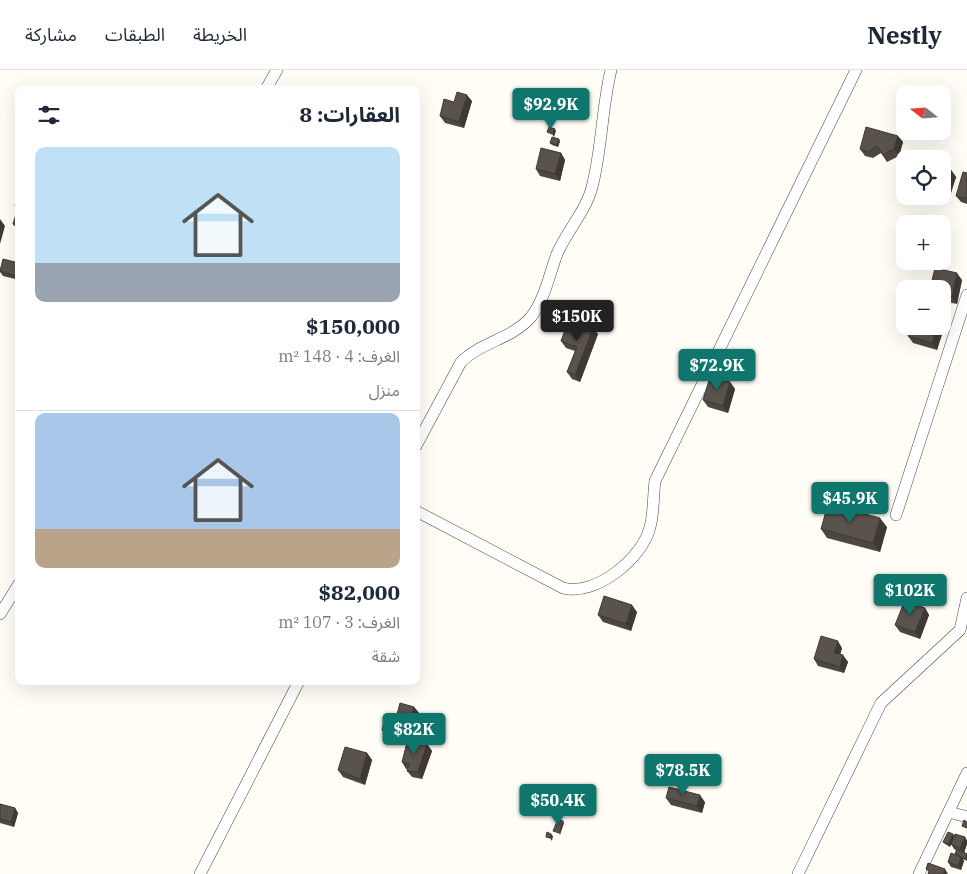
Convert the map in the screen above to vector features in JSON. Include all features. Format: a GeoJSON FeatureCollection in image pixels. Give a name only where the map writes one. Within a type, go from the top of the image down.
{"type":"FeatureCollection","features":[{"type":"Feature","properties":{"kind":"street"},"geometry":{"type":"LineString","coordinates":[[268,85],[277,70]]}},
{"type":"Feature","properties":{"kind":"street"},"geometry":{"type":"LineString","coordinates":[[420,439],[461,362],[469,354],[482,346],[511,333],[530,318],[538,306],[557,255],[593,184],[611,70]]}},
{"type":"Feature","properties":{"kind":"street"},"geometry":{"type":"LineString","coordinates":[[420,513],[563,588],[573,591],[599,585],[624,565],[643,545],[650,527],[656,481],[856,70]]}},
{"type":"Feature","properties":{"kind":"street"},"geometry":{"type":"LineString","coordinates":[[896,516],[967,295]]}},
{"type":"Feature","properties":{"kind":"street"},"geometry":{"type":"LineString","coordinates":[[0,614],[15,590]]}},
{"type":"Feature","properties":{"kind":"street"},"geometry":{"type":"LineString","coordinates":[[798,874],[881,703],[960,630],[967,598]]}},
{"type":"Feature","properties":{"kind":"street"},"geometry":{"type":"LineString","coordinates":[[200,874],[297,685]]}},
{"type":"Feature","properties":{"kind":"street"},"geometry":{"type":"LineString","coordinates":[[919,874],[967,773]]}},
{"type":"Feature","properties":{"kind":"street"},"geometry":{"type":"LineString","coordinates":[[949,812],[967,817]]}},
{"type":"Feature","properties":{"kind":"building"},"geometry":{"type":"Polygon","coordinates":[[[457,92],[467,95],[459,122],[440,116],[444,99],[454,102],[457,92]]]}},
{"type":"Feature","properties":{"kind":"building"},"geometry":{"type":"Polygon","coordinates":[[[549,127],[555,129],[552,134],[547,132],[549,127]]]}},
{"type":"Feature","properties":{"kind":"building"},"geometry":{"type":"Polygon","coordinates":[[[866,127],[896,135],[894,149],[883,155],[877,146],[868,152],[860,149],[866,127]]]}},
{"type":"Feature","properties":{"kind":"building"},"geometry":{"type":"Polygon","coordinates":[[[552,137],[559,139],[557,145],[550,143],[552,137]]]}},
{"type":"Feature","properties":{"kind":"building"},"geometry":{"type":"Polygon","coordinates":[[[541,148],[561,153],[555,174],[536,169],[541,148]]]}},
{"type":"Feature","properties":{"kind":"building"},"geometry":{"type":"Polygon","coordinates":[[[963,172],[967,173],[967,199],[956,196],[963,172]]]}},
{"type":"Feature","properties":{"kind":"building"},"geometry":{"type":"Polygon","coordinates":[[[3,259],[15,262],[15,276],[0,271],[3,259]]]}},
{"type":"Feature","properties":{"kind":"building"},"geometry":{"type":"Polygon","coordinates":[[[935,270],[957,273],[952,297],[951,280],[932,280],[935,270]]]}},
{"type":"Feature","properties":{"kind":"building"},"geometry":{"type":"Polygon","coordinates":[[[569,319],[593,328],[575,375],[567,372],[577,347],[561,341],[569,319]]]}},
{"type":"Feature","properties":{"kind":"building"},"geometry":{"type":"Polygon","coordinates":[[[908,335],[934,335],[932,343],[908,335]]]}},
{"type":"Feature","properties":{"kind":"building"},"geometry":{"type":"Polygon","coordinates":[[[710,377],[730,382],[723,406],[703,400],[710,377]]]}},
{"type":"Feature","properties":{"kind":"building"},"geometry":{"type":"Polygon","coordinates":[[[828,504],[880,518],[873,543],[821,529],[828,504]]]}},
{"type":"Feature","properties":{"kind":"building"},"geometry":{"type":"Polygon","coordinates":[[[604,596],[632,605],[626,624],[598,615],[604,596]]]}},
{"type":"Feature","properties":{"kind":"building"},"geometry":{"type":"Polygon","coordinates":[[[905,600],[925,608],[915,632],[895,625],[905,600]]]}},
{"type":"Feature","properties":{"kind":"building"},"geometry":{"type":"Polygon","coordinates":[[[821,636],[838,641],[834,653],[843,655],[840,667],[814,659],[821,636]]]}},
{"type":"Feature","properties":{"kind":"building"},"geometry":{"type":"Polygon","coordinates":[[[400,703],[414,707],[406,736],[382,730],[386,715],[396,718],[400,703]]]}},
{"type":"Feature","properties":{"kind":"building"},"geometry":{"type":"Polygon","coordinates":[[[408,739],[427,744],[418,772],[407,771],[409,764],[402,762],[408,739]]]}},
{"type":"Feature","properties":{"kind":"building"},"geometry":{"type":"Polygon","coordinates":[[[345,747],[367,753],[360,779],[338,770],[345,747]]]}},
{"type":"Feature","properties":{"kind":"building"},"geometry":{"type":"Polygon","coordinates":[[[669,787],[700,795],[697,806],[666,798],[669,787]]]}},
{"type":"Feature","properties":{"kind":"building"},"geometry":{"type":"Polygon","coordinates":[[[0,804],[15,808],[11,822],[0,819],[0,804]]]}},
{"type":"Feature","properties":{"kind":"building"},"geometry":{"type":"Polygon","coordinates":[[[558,819],[563,821],[559,833],[553,831],[558,819]]]}},
{"type":"Feature","properties":{"kind":"building"},"geometry":{"type":"Polygon","coordinates":[[[964,820],[967,822],[967,828],[962,826],[964,820]]]}},
{"type":"Feature","properties":{"kind":"building"},"geometry":{"type":"Polygon","coordinates":[[[547,832],[551,834],[550,838],[546,837],[547,832]]]}},
{"type":"Feature","properties":{"kind":"building"},"geometry":{"type":"Polygon","coordinates":[[[948,832],[953,834],[948,844],[943,842],[948,832]]]}},
{"type":"Feature","properties":{"kind":"building"},"geometry":{"type":"Polygon","coordinates":[[[955,834],[965,837],[960,848],[951,844],[955,834]]]}},
{"type":"Feature","properties":{"kind":"building"},"geometry":{"type":"Polygon","coordinates":[[[957,849],[967,854],[965,859],[955,854],[957,849]]]}},
{"type":"Feature","properties":{"kind":"building"},"geometry":{"type":"Polygon","coordinates":[[[951,853],[961,857],[958,866],[948,862],[951,853]]]}},
{"type":"Feature","properties":{"kind":"building"},"geometry":{"type":"Polygon","coordinates":[[[928,863],[945,869],[943,874],[928,874],[929,871],[926,869],[928,863]]]}}]}
